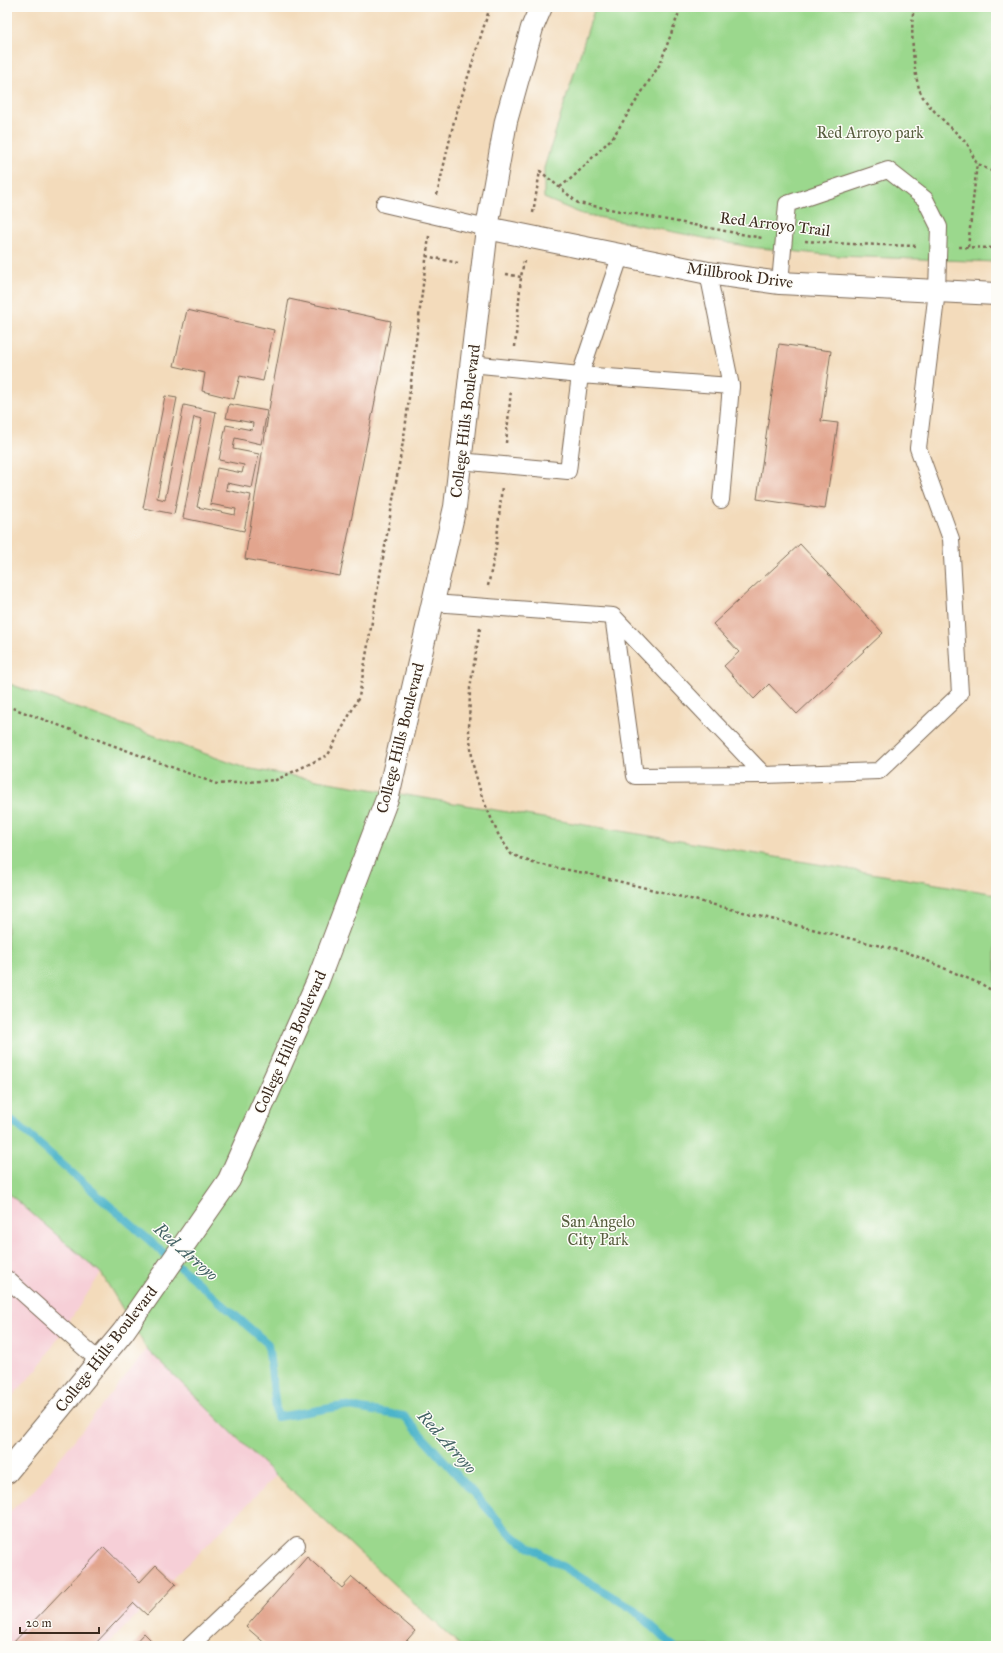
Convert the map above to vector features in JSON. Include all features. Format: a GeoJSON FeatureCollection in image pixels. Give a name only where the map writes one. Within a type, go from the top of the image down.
{"type":"FeatureCollection","features":[{"type":"Feature","properties":{"kind":"street","name":"College Hills Boulevard"},"geometry":{"type":"LineString","coordinates":[[7,1472],[123,1332],[229,1180],[317,983],[388,796],[455,507],[459,461],[488,228],[506,121],[532,28],[541,7]]}},
{"type":"Feature","properties":{"kind":"street","name":"Millbrook Drive"},"geometry":{"type":"LineString","coordinates":[[488,228],[708,273],[780,283],[996,294]]}},
{"type":"Feature","properties":{"kind":"lane"},"geometry":{"type":"LineString","coordinates":[[613,616],[635,776],[764,775],[879,771],[960,694],[951,540],[918,448],[937,291],[939,227],[925,199],[888,170],[787,204],[780,283]]}},
{"type":"Feature","properties":{"kind":"lane"},"geometry":{"type":"LineString","coordinates":[[384,204],[488,228]]}},
{"type":"Feature","properties":{"kind":"lane"},"geometry":{"type":"LineString","coordinates":[[459,461],[568,472],[580,375],[621,254]]}},
{"type":"Feature","properties":{"kind":"lane"},"geometry":{"type":"LineString","coordinates":[[708,273],[732,386],[721,500]]}},
{"type":"Feature","properties":{"kind":"lane"},"geometry":{"type":"LineString","coordinates":[[471,364],[580,375],[732,386]]}},
{"type":"Feature","properties":{"kind":"lane"},"geometry":{"type":"LineString","coordinates":[[433,603],[613,616],[764,775]]}},
{"type":"Feature","properties":{"kind":"lane"},"geometry":{"type":"LineString","coordinates":[[7,1280],[99,1361]]}},
{"type":"Feature","properties":{"kind":"lane"},"geometry":{"type":"LineString","coordinates":[[190,1646],[297,1545]]}},
{"type":"Feature","properties":{"kind":"path"},"geometry":{"type":"LineString","coordinates":[[7,706],[217,784],[276,780],[328,755],[359,697],[405,430],[432,215],[454,121],[490,7]]}},
{"type":"Feature","properties":{"kind":"path"},"geometry":{"type":"LineString","coordinates":[[560,187],[573,177],[613,137],[660,64],[681,7]]}},
{"type":"Feature","properties":{"kind":"path"},"geometry":{"type":"LineString","coordinates":[[914,7],[912,15],[913,48],[916,73],[922,96],[944,122],[968,146],[977,163],[968,247]]}},
{"type":"Feature","properties":{"kind":"path"},"geometry":{"type":"LineString","coordinates":[[977,163],[996,173]]}},
{"type":"Feature","properties":{"kind":"path","name":"Red Arroyo Trail"},"geometry":{"type":"LineString","coordinates":[[538,189],[540,171],[578,203],[762,238],[850,244],[996,248]]}},
{"type":"Feature","properties":{"kind":"shaded area"},"geometry":{"type":"Polygon","coordinates":[[[7,1192],[101,1273],[39,1367],[7,1402],[7,1192]]]}},
{"type":"Feature","properties":{"kind":"shaded area"},"geometry":{"type":"Polygon","coordinates":[[[147,1349],[276,1476],[106,1646],[7,1646],[7,1514],[35,1489],[147,1349]]]}},
{"type":"Feature","properties":{"kind":"green space","name":"Red Arroyo park"},"geometry":{"type":"Polygon","coordinates":[[[595,7],[996,7],[996,262],[839,256],[750,247],[582,214],[544,198],[544,168],[595,7]]]}},
{"type":"Feature","properties":{"kind":"green space","name":"San Angelo City Park"},"geometry":{"type":"Polygon","coordinates":[[[7,683],[245,768],[996,894],[996,1646],[461,1646],[276,1476],[147,1349],[101,1273],[7,1192],[7,683]]]}},
{"type":"Feature","properties":{"kind":"building"},"geometry":{"type":"Polygon","coordinates":[[[289,299],[391,321],[340,576],[245,559],[273,385],[289,299]]]}},
{"type":"Feature","properties":{"kind":"building"},"geometry":{"type":"Polygon","coordinates":[[[187,310],[274,330],[263,381],[240,376],[234,399],[202,391],[205,373],[174,366],[187,310]]]}},
{"type":"Feature","properties":{"kind":"building"},"geometry":{"type":"Polygon","coordinates":[[[779,344],[831,351],[821,421],[838,423],[825,509],[757,499],[779,344]]]}},
{"type":"Feature","properties":{"kind":"building"},"geometry":{"type":"Polygon","coordinates":[[[165,396],[177,398],[157,498],[165,500],[184,405],[216,412],[197,507],[235,515],[236,509],[210,504],[217,468],[242,473],[244,465],[219,460],[226,425],[252,430],[253,423],[226,418],[229,404],[267,411],[261,444],[235,438],[233,449],[259,454],[252,488],[227,483],[226,490],[251,495],[244,531],[183,518],[202,419],[194,417],[174,514],[143,508],[165,396]]]}},
{"type":"Feature","properties":{"kind":"building"},"geometry":{"type":"Polygon","coordinates":[[[800,544],[883,633],[797,714],[769,684],[754,699],[724,666],[739,652],[713,624],[800,544]]]}},
{"type":"Feature","properties":{"kind":"building"},"geometry":{"type":"Polygon","coordinates":[[[104,1547],[140,1582],[156,1565],[176,1584],[147,1615],[134,1603],[93,1646],[10,1646],[104,1547]]]}},
{"type":"Feature","properties":{"kind":"building"},"geometry":{"type":"Polygon","coordinates":[[[307,1557],[342,1588],[352,1577],[415,1631],[402,1646],[268,1646],[246,1627],[307,1557]]]}},
{"type":"Feature","properties":{"kind":"building"},"geometry":{"type":"Polygon","coordinates":[[[144,1633],[157,1646],[132,1646],[144,1633]]]}},
{"type":"Feature","properties":{"kind":"waterway","name":"Red Arroyo"},"geometry":{"type":"LineString","coordinates":[[7,1116],[268,1344],[277,1417],[343,1406],[404,1416],[512,1536],[636,1611],[673,1646]]}}]}
